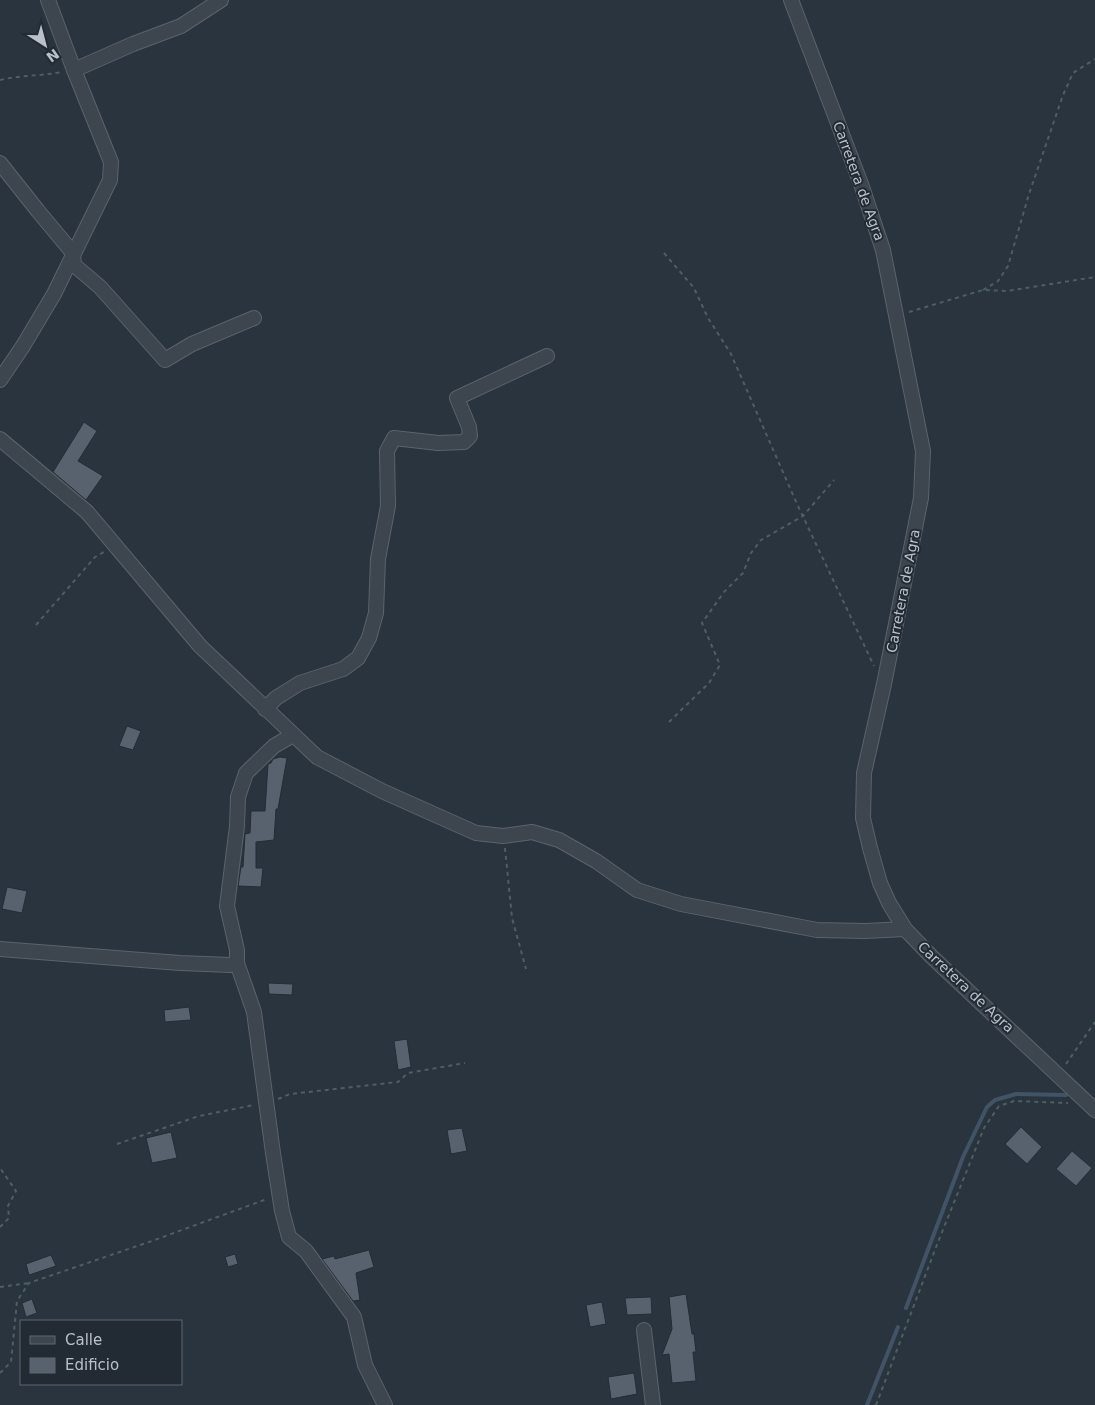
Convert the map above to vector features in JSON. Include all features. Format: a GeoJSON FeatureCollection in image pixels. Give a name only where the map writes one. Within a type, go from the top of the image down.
{"type":"FeatureCollection","features":[{"type":"Feature","properties":{"kind":"street"},"geometry":{"type":"LineString","coordinates":[[0,380],[28,339],[54,294],[110,180],[111,162],[48,0]]}},
{"type":"Feature","properties":{"kind":"street"},"geometry":{"type":"LineString","coordinates":[[74,70],[133,44],[181,26],[221,0]]}},
{"type":"Feature","properties":{"kind":"street","name":"Carretera de Agra"},"geometry":{"type":"LineString","coordinates":[[791,0],[874,220],[883,250],[923,450],[922,498],[864,773],[863,818],[880,883],[889,903],[905,928],[926,951],[1059,1074],[1091,1107]]}},
{"type":"Feature","properties":{"kind":"street"},"geometry":{"type":"LineString","coordinates":[[0,163],[73,253],[74,265],[100,287],[165,360],[192,344],[254,318]]}},
{"type":"Feature","properties":{"kind":"street"},"geometry":{"type":"LineString","coordinates":[[265,710],[276,698],[294,686],[343,669],[358,658],[369,638],[376,613],[378,559],[388,506],[387,451],[394,438],[438,443],[464,442],[470,436],[469,427],[457,398],[547,356]]}},
{"type":"Feature","properties":{"kind":"street"},"geometry":{"type":"LineString","coordinates":[[0,438],[87,512],[200,646],[265,710],[317,757],[382,791],[476,833],[503,836],[532,832],[559,840],[596,861],[637,890],[681,904],[817,930],[865,931],[905,928]]}},
{"type":"Feature","properties":{"kind":"street"},"geometry":{"type":"LineString","coordinates":[[293,735],[274,746],[246,773],[238,797],[237,826],[227,906],[237,950],[237,963],[254,1012],[279,1190],[289,1237],[306,1251],[354,1317],[365,1365],[385,1405]]}},
{"type":"Feature","properties":{"kind":"street"},"geometry":{"type":"LineString","coordinates":[[0,949],[180,963],[237,963]]}},
{"type":"Feature","properties":{"kind":"street"},"geometry":{"type":"LineString","coordinates":[[644,1330],[653,1405]]}},
{"type":"Feature","properties":{"kind":"path"},"geometry":{"type":"LineString","coordinates":[[897,316],[983,290],[998,281],[1008,266],[1029,194],[1063,95],[1073,73],[1095,59]]}},
{"type":"Feature","properties":{"kind":"path"},"geometry":{"type":"LineString","coordinates":[[0,80],[27,75],[42,76],[74,70]]}},
{"type":"Feature","properties":{"kind":"path"},"geometry":{"type":"LineString","coordinates":[[664,253],[694,288],[708,318],[731,354],[803,516],[859,636],[884,684]]}},
{"type":"Feature","properties":{"kind":"path"},"geometry":{"type":"LineString","coordinates":[[983,290],[1007,290],[1095,277]]}},
{"type":"Feature","properties":{"kind":"path"},"geometry":{"type":"LineString","coordinates":[[669,722],[709,683],[720,665],[702,623],[724,592],[743,572],[751,553],[761,540],[803,516],[834,480]]}},
{"type":"Feature","properties":{"kind":"path"},"geometry":{"type":"LineString","coordinates":[[36,625],[96,557],[112,547],[121,552]]}},
{"type":"Feature","properties":{"kind":"path"},"geometry":{"type":"LineString","coordinates":[[503,836],[508,866],[512,918],[526,969]]}},
{"type":"Feature","properties":{"kind":"path"},"geometry":{"type":"LineString","coordinates":[[1059,1074],[1095,1022]]}},
{"type":"Feature","properties":{"kind":"path"},"geometry":{"type":"LineString","coordinates":[[117,1144],[199,1116],[267,1103],[290,1094],[398,1082],[408,1073],[465,1063]]}},
{"type":"Feature","properties":{"kind":"path"},"geometry":{"type":"LineString","coordinates":[[876,1405],[984,1128],[999,1106],[1014,1101],[1091,1107]]}},
{"type":"Feature","properties":{"kind":"path"},"geometry":{"type":"LineString","coordinates":[[0,1168],[16,1191],[8,1206],[9,1218],[0,1227]]}},
{"type":"Feature","properties":{"kind":"path"},"geometry":{"type":"LineString","coordinates":[[0,1287],[29,1283],[149,1242],[268,1199],[279,1190]]}},
{"type":"Feature","properties":{"kind":"path"},"geometry":{"type":"LineString","coordinates":[[0,1373],[11,1362],[17,1301],[29,1283]]}},
{"type":"Feature","properties":{"kind":"building"},"geometry":{"type":"Polygon","coordinates":[[[84,422],[97,431],[78,461],[103,476],[86,500],[53,472],[84,422]]]}},
{"type":"Feature","properties":{"kind":"building"},"geometry":{"type":"Polygon","coordinates":[[[127,726],[141,731],[133,750],[119,746],[127,726]]]}},
{"type":"Feature","properties":{"kind":"building"},"geometry":{"type":"Polygon","coordinates":[[[287,758],[278,809],[276,809],[274,840],[256,842],[256,868],[263,868],[261,887],[238,886],[241,867],[243,867],[245,834],[250,833],[251,811],[265,811],[268,764],[273,759],[287,758]]]}},
{"type":"Feature","properties":{"kind":"building"},"geometry":{"type":"Polygon","coordinates":[[[7,887],[27,891],[22,913],[2,909],[7,887]]]}},
{"type":"Feature","properties":{"kind":"building"},"geometry":{"type":"Polygon","coordinates":[[[268,983],[293,984],[292,995],[269,994],[268,983]]]}},
{"type":"Feature","properties":{"kind":"building"},"geometry":{"type":"Polygon","coordinates":[[[189,1007],[191,1020],[165,1022],[164,1010],[189,1007]]]}},
{"type":"Feature","properties":{"kind":"building"},"geometry":{"type":"Polygon","coordinates":[[[407,1039],[411,1067],[398,1070],[394,1041],[407,1039]]]}},
{"type":"Feature","properties":{"kind":"building"},"geometry":{"type":"Polygon","coordinates":[[[1021,1127],[1042,1147],[1027,1164],[1005,1144],[1021,1127]]]}},
{"type":"Feature","properties":{"kind":"building"},"geometry":{"type":"Polygon","coordinates":[[[462,1128],[467,1151],[451,1154],[447,1130],[462,1128]]]}},
{"type":"Feature","properties":{"kind":"building"},"geometry":{"type":"Polygon","coordinates":[[[171,1132],[177,1158],[152,1163],[146,1138],[171,1132]]]}},
{"type":"Feature","properties":{"kind":"building"},"geometry":{"type":"Polygon","coordinates":[[[1072,1151],[1092,1168],[1076,1186],[1056,1169],[1072,1151]]]}},
{"type":"Feature","properties":{"kind":"building"},"geometry":{"type":"Polygon","coordinates":[[[369,1250],[374,1267],[356,1273],[360,1300],[353,1301],[322,1259],[334,1256],[335,1259],[369,1250]]]}},
{"type":"Feature","properties":{"kind":"building"},"geometry":{"type":"Polygon","coordinates":[[[235,1254],[238,1264],[228,1267],[225,1257],[235,1254]]]}},
{"type":"Feature","properties":{"kind":"building"},"geometry":{"type":"Polygon","coordinates":[[[51,1255],[56,1266],[29,1275],[26,1264],[51,1255]]]}},
{"type":"Feature","properties":{"kind":"building"},"geometry":{"type":"Polygon","coordinates":[[[686,1294],[692,1334],[694,1334],[696,1352],[693,1352],[696,1381],[672,1383],[669,1354],[662,1355],[672,1329],[669,1297],[686,1294]]]}},
{"type":"Feature","properties":{"kind":"building"},"geometry":{"type":"Polygon","coordinates":[[[651,1297],[652,1314],[627,1315],[625,1298],[651,1297]]]}},
{"type":"Feature","properties":{"kind":"building"},"geometry":{"type":"Polygon","coordinates":[[[32,1299],[37,1313],[26,1317],[22,1303],[32,1299]]]}},
{"type":"Feature","properties":{"kind":"building"},"geometry":{"type":"Polygon","coordinates":[[[602,1302],[606,1324],[590,1327],[586,1305],[602,1302]]]}},
{"type":"Feature","properties":{"kind":"building"},"geometry":{"type":"Polygon","coordinates":[[[634,1373],[637,1394],[611,1399],[608,1377],[634,1373]]]}},
{"type":"Feature","properties":{"kind":"waterway"},"geometry":{"type":"LineString","coordinates":[[906,1308],[963,1157],[987,1107],[995,1100],[1016,1094],[1066,1095]]}},
{"type":"Feature","properties":{"kind":"waterway"},"geometry":{"type":"LineString","coordinates":[[867,1405],[898,1327]]}}]}
